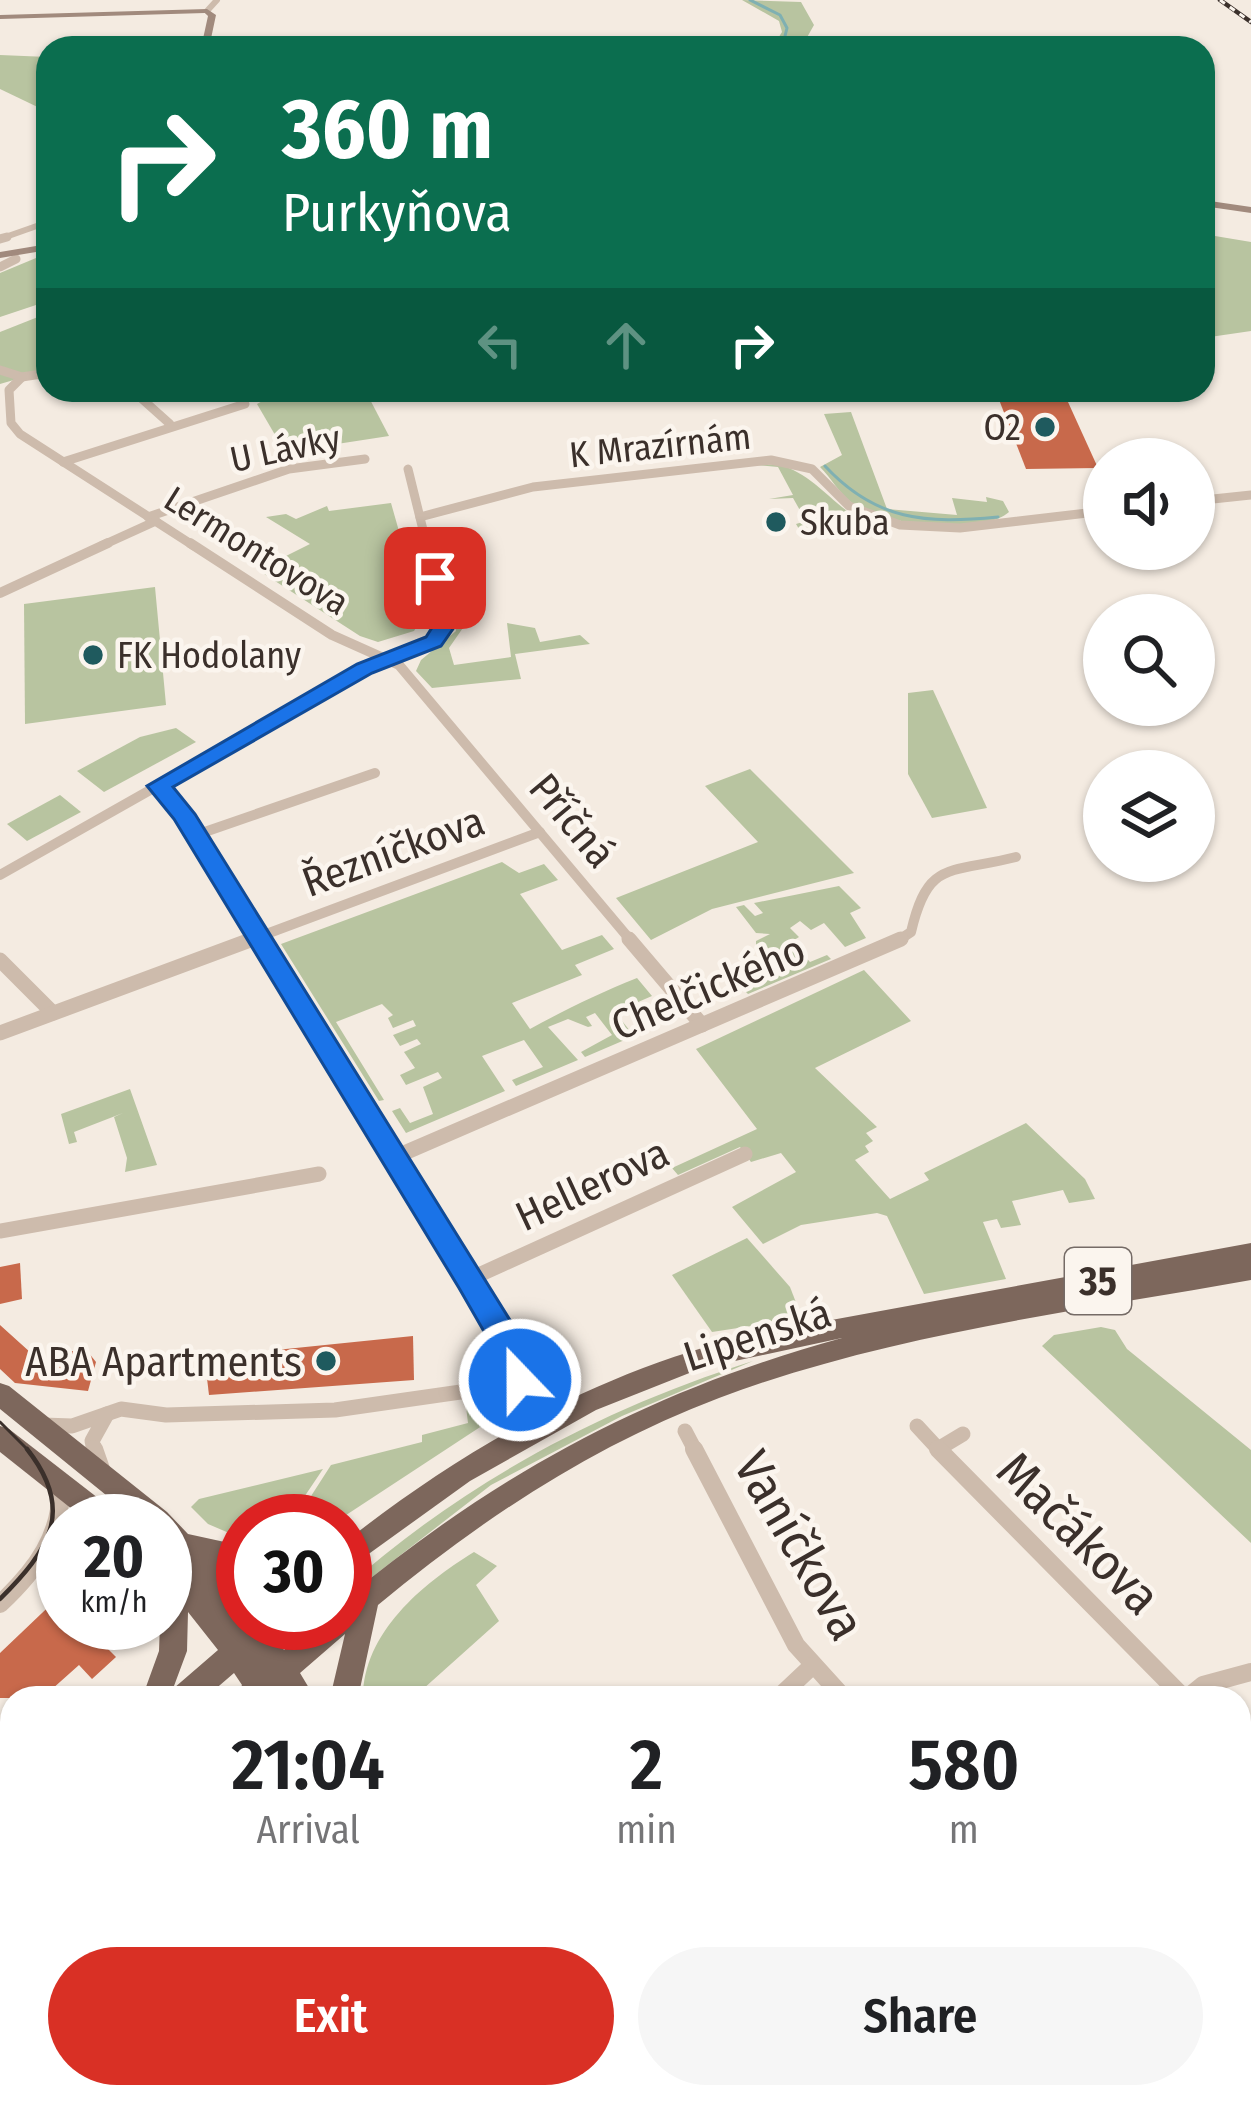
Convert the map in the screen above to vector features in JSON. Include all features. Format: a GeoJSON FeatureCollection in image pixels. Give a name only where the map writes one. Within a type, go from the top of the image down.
{"type":"FeatureCollection","features":[{"type":"Feature","properties":{"kind":"main road","name":"Lipenská"},"geometry":{"type":"LineString","coordinates":[[372,1531],[547,1421],[681,1364],[817,1333],[1251,1253]]}},
{"type":"Feature","properties":{"kind":"main road","name":"Lipenská"},"geometry":{"type":"LineString","coordinates":[[372,1595],[520,1484],[625,1427],[708,1391],[897,1336],[1251,1270]]}},
{"type":"Feature","properties":{"kind":"main road"},"geometry":{"type":"LineString","coordinates":[[0,1394],[128,1494]]}},
{"type":"Feature","properties":{"kind":"main road"},"geometry":{"type":"LineString","coordinates":[[7,1443],[73,1494]]}},
{"type":"Feature","properties":{"kind":"main road"},"geometry":{"type":"LineString","coordinates":[[192,1558],[216,1587]]}},
{"type":"Feature","properties":{"kind":"main road"},"geometry":{"type":"LineString","coordinates":[[160,1686],[173,1650]]}},
{"type":"Feature","properties":{"kind":"main road"},"geometry":{"type":"LineString","coordinates":[[195,1686],[229,1650]]}},
{"type":"Feature","properties":{"kind":"main road"},"geometry":{"type":"LineString","coordinates":[[256,1650],[265,1686]]}},
{"type":"Feature","properties":{"kind":"main road"},"geometry":{"type":"LineString","coordinates":[[267,1686],[307,1650]]}},
{"type":"Feature","properties":{"kind":"main road"},"geometry":{"type":"LineString","coordinates":[[346,1686],[350,1650]]}},
{"type":"Feature","properties":{"kind":"street"},"geometry":{"type":"LineString","coordinates":[[0,17],[207,11],[217,0]]}},
{"type":"Feature","properties":{"kind":"street"},"geometry":{"type":"LineString","coordinates":[[207,11],[212,16],[208,36]]}},
{"type":"Feature","properties":{"kind":"street"},"geometry":{"type":"LineString","coordinates":[[1215,205],[1251,210]]}},
{"type":"Feature","properties":{"kind":"street"},"geometry":{"type":"LineString","coordinates":[[0,239],[36,226]]}},
{"type":"Feature","properties":{"kind":"street"},"geometry":{"type":"LineString","coordinates":[[0,255],[36,250]]}},
{"type":"Feature","properties":{"kind":"street"},"geometry":{"type":"LineString","coordinates":[[0,267],[16,259]]}},
{"type":"Feature","properties":{"kind":"street"},"geometry":{"type":"LineString","coordinates":[[0,370],[22,377],[36,375]]}},
{"type":"Feature","properties":{"kind":"street","name":"Lermontovova"},"geometry":{"type":"LineString","coordinates":[[22,377],[9,390],[11,423],[63,462],[332,635],[392,660]]}},
{"type":"Feature","properties":{"kind":"street"},"geometry":{"type":"LineString","coordinates":[[145,402],[170,424]]}},
{"type":"Feature","properties":{"kind":"street"},"geometry":{"type":"LineString","coordinates":[[63,462],[170,424],[245,404]]}},
{"type":"Feature","properties":{"kind":"street","name":"U Lávky"},"geometry":{"type":"LineString","coordinates":[[0,592],[152,519],[289,469],[365,459]]}},
{"type":"Feature","properties":{"kind":"street","name":"K Mrazírnám"},"geometry":{"type":"LineString","coordinates":[[420,518],[543,485],[771,460],[812,469],[849,506],[914,527],[960,528],[1083,513]]}},
{"type":"Feature","properties":{"kind":"street"},"geometry":{"type":"LineString","coordinates":[[0,875],[364,669],[434,641],[444,626],[407,469]]}},
{"type":"Feature","properties":{"kind":"street"},"geometry":{"type":"LineString","coordinates":[[1215,499],[1251,495]]}},
{"type":"Feature","properties":{"kind":"street","name":"Příčná"},"geometry":{"type":"LineString","coordinates":[[392,660],[702,1025]]}},
{"type":"Feature","properties":{"kind":"street"},"geometry":{"type":"LineString","coordinates":[[196,836],[375,773]]}},
{"type":"Feature","properties":{"kind":"street"},"geometry":{"type":"LineString","coordinates":[[38,1424],[72,1426],[111,1411],[166,1415],[335,1411],[516,1383],[520,1365],[259,936],[158,786]]}},
{"type":"Feature","properties":{"kind":"street","name":"Řezníčkova"},"geometry":{"type":"LineString","coordinates":[[0,1033],[540,832]]}},
{"type":"Feature","properties":{"kind":"street","name":"Chelčického"},"geometry":{"type":"LineString","coordinates":[[394,1157],[906,936],[921,890],[931,878],[1016,857]]}},
{"type":"Feature","properties":{"kind":"street"},"geometry":{"type":"LineString","coordinates":[[0,960],[52,1013]]}},
{"type":"Feature","properties":{"kind":"street","name":"Hellerova"},"geometry":{"type":"LineString","coordinates":[[470,1279],[745,1154]]}},
{"type":"Feature","properties":{"kind":"street"},"geometry":{"type":"LineString","coordinates":[[0,1231],[319,1174]]}},
{"type":"Feature","properties":{"kind":"street"},"geometry":{"type":"LineString","coordinates":[[102,1471],[92,1441],[111,1411]]}},
{"type":"Feature","properties":{"kind":"street","name":"Mačákova"},"geometry":{"type":"LineString","coordinates":[[917,1426],[1174,1686]]}},
{"type":"Feature","properties":{"kind":"street","name":"Vaníčkova"},"geometry":{"type":"LineString","coordinates":[[685,1431],[812,1666],[832,1686]]}},
{"type":"Feature","properties":{"kind":"street"},"geometry":{"type":"LineString","coordinates":[[938,1449],[963,1434]]}},
{"type":"Feature","properties":{"kind":"street"},"geometry":{"type":"LineString","coordinates":[[0,1604],[32,1573],[52,1543],[61,1512],[61,1484]]}},
{"type":"Feature","properties":{"kind":"street"},"geometry":{"type":"LineString","coordinates":[[791,1686],[812,1666]]}},
{"type":"Feature","properties":{"kind":"street","name":"Mačákova"},"geometry":{"type":"LineString","coordinates":[[1206,1686],[1251,1672]]}},
{"type":"Feature","properties":{"kind":"green space"},"geometry":{"type":"Polygon","coordinates":[[[742,0],[801,2],[814,25],[808,36],[780,36],[779,21],[742,0]]]}},
{"type":"Feature","properties":{"kind":"green space"},"geometry":{"type":"Polygon","coordinates":[[[0,55],[36,56],[36,106],[0,89],[0,55]]]}},
{"type":"Feature","properties":{"kind":"green space"},"geometry":{"type":"Polygon","coordinates":[[[1215,236],[1251,242],[1251,331],[1215,336],[1215,236]]]}},
{"type":"Feature","properties":{"kind":"green space"},"geometry":{"type":"Polygon","coordinates":[[[36,258],[36,305],[0,317],[0,273],[36,258]]]}},
{"type":"Feature","properties":{"kind":"green space"},"geometry":{"type":"Polygon","coordinates":[[[36,318],[36,374],[0,384],[0,332],[36,318]]]}},
{"type":"Feature","properties":{"kind":"green space"},"geometry":{"type":"Polygon","coordinates":[[[371,402],[389,436],[285,452],[257,404],[371,402]]]}},
{"type":"Feature","properties":{"kind":"green space"},"geometry":{"type":"Polygon","coordinates":[[[851,412],[887,509],[957,515],[952,498],[987,502],[986,497],[1003,501],[1009,512],[977,524],[931,525],[886,517],[852,503],[820,467],[842,455],[824,414],[851,412]]]}},
{"type":"Feature","properties":{"kind":"green space"},"geometry":{"type":"Polygon","coordinates":[[[778,464],[811,481],[857,518],[799,529],[796,524],[806,521],[793,498],[769,499],[793,495],[778,467],[757,465],[778,464]]]}},
{"type":"Feature","properties":{"kind":"green space"},"geometry":{"type":"Polygon","coordinates":[[[391,503],[423,616],[414,631],[378,642],[360,636],[258,570],[310,544],[266,517],[286,514],[296,519],[327,506],[329,511],[391,503]]]}},
{"type":"Feature","properties":{"kind":"green space"},"geometry":{"type":"Polygon","coordinates":[[[457,583],[467,622],[449,648],[454,665],[511,657],[507,623],[535,628],[540,642],[580,635],[590,644],[515,654],[521,679],[432,688],[416,671],[421,660],[456,631],[449,593],[457,583]]]}},
{"type":"Feature","properties":{"kind":"green space","name":"FK Hodolany"},"geometry":{"type":"Polygon","coordinates":[[[155,587],[166,705],[25,724],[24,604],[155,587]]]}},
{"type":"Feature","properties":{"kind":"green space"},"geometry":{"type":"Polygon","coordinates":[[[933,690],[987,808],[932,818],[908,774],[908,693],[933,690]]]}},
{"type":"Feature","properties":{"kind":"green space"},"geometry":{"type":"Polygon","coordinates":[[[176,728],[196,742],[104,792],[77,771],[140,737],[176,728]]]}},
{"type":"Feature","properties":{"kind":"green space"},"geometry":{"type":"Polygon","coordinates":[[[750,769],[854,873],[712,909],[651,940],[616,898],[758,842],[705,786],[750,769]]]}},
{"type":"Feature","properties":{"kind":"green space"},"geometry":{"type":"Polygon","coordinates":[[[60,795],[81,812],[27,841],[7,824],[60,795]]]}},
{"type":"Feature","properties":{"kind":"green space"},"geometry":{"type":"Polygon","coordinates":[[[502,862],[519,873],[544,864],[558,880],[520,894],[562,950],[602,935],[614,949],[575,965],[582,975],[512,1003],[530,1029],[637,978],[652,996],[615,1012],[634,1036],[585,1057],[581,1052],[612,1035],[595,1013],[586,1017],[592,1026],[568,1019],[548,1027],[578,1060],[516,1086],[512,1080],[543,1067],[524,1040],[482,1056],[505,1091],[406,1133],[392,1111],[400,1108],[410,1123],[433,1114],[423,1087],[442,1078],[438,1072],[406,1085],[400,1075],[415,1068],[404,1052],[421,1044],[417,1039],[400,1046],[393,1035],[416,1026],[413,1020],[393,1028],[388,1018],[393,1015],[382,1004],[336,1022],[384,1100],[379,1101],[281,944],[502,862]]]}},
{"type":"Feature","properties":{"kind":"green space"},"geometry":{"type":"Polygon","coordinates":[[[839,886],[861,908],[850,913],[866,938],[845,947],[824,923],[811,930],[800,921],[790,928],[799,937],[791,942],[810,962],[827,955],[831,959],[748,994],[744,990],[790,970],[777,951],[762,957],[756,950],[756,941],[770,934],[756,933],[736,907],[744,905],[755,916],[763,913],[754,903],[839,886]]]}},
{"type":"Feature","properties":{"kind":"green space"},"geometry":{"type":"Polygon","coordinates":[[[864,970],[911,1021],[815,1068],[877,1127],[866,1133],[873,1141],[865,1146],[869,1152],[855,1160],[890,1199],[929,1180],[924,1173],[1026,1123],[1085,1179],[1095,1199],[1069,1203],[1063,1190],[1012,1201],[1021,1225],[1001,1228],[997,1219],[983,1222],[1006,1279],[924,1294],[887,1216],[877,1213],[801,1225],[763,1244],[732,1207],[796,1172],[781,1153],[751,1162],[740,1147],[678,1175],[672,1168],[757,1129],[696,1049],[864,970]]]}},
{"type":"Feature","properties":{"kind":"green space"},"geometry":{"type":"Polygon","coordinates":[[[130,1089],[157,1165],[125,1172],[127,1158],[114,1117],[123,1113],[74,1132],[77,1142],[69,1144],[61,1114],[130,1089]]]}},
{"type":"Feature","properties":{"kind":"green space"},"geometry":{"type":"Polygon","coordinates":[[[747,1238],[790,1287],[802,1318],[712,1332],[672,1275],[747,1238]]]}},
{"type":"Feature","properties":{"kind":"green space"},"geometry":{"type":"Polygon","coordinates":[[[1101,1327],[1115,1330],[1127,1349],[1251,1450],[1251,1543],[1042,1346],[1054,1335],[1101,1327]]]}},
{"type":"Feature","properties":{"kind":"green space"},"geometry":{"type":"Polygon","coordinates":[[[753,1361],[622,1416],[491,1485],[372,1577],[372,1566],[487,1482],[589,1426],[753,1361]]]}},
{"type":"Feature","properties":{"kind":"green space"},"geometry":{"type":"Polygon","coordinates":[[[545,1370],[553,1388],[500,1408],[500,1414],[372,1498],[372,1494],[312,1494],[331,1465],[422,1442],[422,1435],[468,1423],[466,1407],[543,1385],[545,1370]]]}},
{"type":"Feature","properties":{"kind":"green space"},"geometry":{"type":"Polygon","coordinates":[[[323,1469],[306,1494],[220,1494],[323,1469]]]}},
{"type":"Feature","properties":{"kind":"green space"},"geometry":{"type":"Polygon","coordinates":[[[216,1495],[216,1527],[192,1508],[199,1499],[216,1495]]]}},
{"type":"Feature","properties":{"kind":"green space"},"geometry":{"type":"Polygon","coordinates":[[[474,1552],[497,1566],[476,1585],[499,1621],[426,1686],[364,1686],[384,1632],[435,1579],[474,1552]]]}},
{"type":"Feature","properties":{"kind":"building","name":"O2"},"geometry":{"type":"Polygon","coordinates":[[[1000,402],[1068,402],[1084,438],[1083,468],[1026,469],[1000,402]]]}},
{"type":"Feature","properties":{"kind":"building"},"geometry":{"type":"Polygon","coordinates":[[[20,1263],[22,1299],[0,1304],[0,1267],[20,1263]]]}},
{"type":"Feature","properties":{"kind":"building"},"geometry":{"type":"Polygon","coordinates":[[[0,1325],[41,1362],[69,1359],[72,1351],[88,1352],[96,1362],[88,1391],[15,1383],[0,1369],[0,1325]]]}},
{"type":"Feature","properties":{"kind":"building","name":"ABA Apartments"},"geometry":{"type":"Polygon","coordinates":[[[413,1336],[414,1380],[209,1395],[206,1370],[276,1350],[413,1336]]]}},
{"type":"Feature","properties":{"kind":"building"},"geometry":{"type":"Polygon","coordinates":[[[36,1619],[36,1650],[109,1650],[116,1657],[92,1679],[79,1665],[55,1686],[0,1686],[0,1653],[36,1619]]]}},
{"type":"Feature","properties":{"kind":"waterway"},"geometry":{"type":"LineString","coordinates":[[750,0],[780,15],[787,28],[785,36]]}},
{"type":"Feature","properties":{"kind":"waterway"},"geometry":{"type":"LineString","coordinates":[[825,466],[863,498],[904,515],[948,520],[998,517]]}},
{"type":"Feature","properties":{"kind":"tram line"},"geometry":{"type":"LineString","coordinates":[[0,1422],[27,1449]]}},
{"type":"Feature","properties":{"kind":"tram line"},"geometry":{"type":"LineString","coordinates":[[0,1599],[32,1564],[50,1529],[50,1492],[27,1449]]}},
{"type":"Feature","properties":{"kind":"tram line"},"geometry":{"type":"LineString","coordinates":[[27,1449],[30,1452]]}},
{"type":"Feature","properties":{"kind":"railway"},"geometry":{"type":"LineString","coordinates":[[1220,0],[1251,22]]}},
{"type":"Feature","properties":{"kind":"place","name":"O2"},"geometry":{"type":"Point","coordinates":[1045,427]}},
{"type":"Feature","properties":{"kind":"place","name":"Skuba"},"geometry":{"type":"Point","coordinates":[776,522]}},
{"type":"Feature","properties":{"kind":"place","name":"FK Hodolany"},"geometry":{"type":"Point","coordinates":[93,655]}},
{"type":"Feature","properties":{"kind":"place","name":"ABA Apartments"},"geometry":{"type":"Point","coordinates":[326,1361]}},
{"type":"Feature","properties":{"kind":"route"},"geometry":{"type":"LineString","coordinates":[[435,578],[444,626],[434,641],[364,669],[158,786],[183,814],[470,1279],[517,1358],[520,1380]]}}]}
